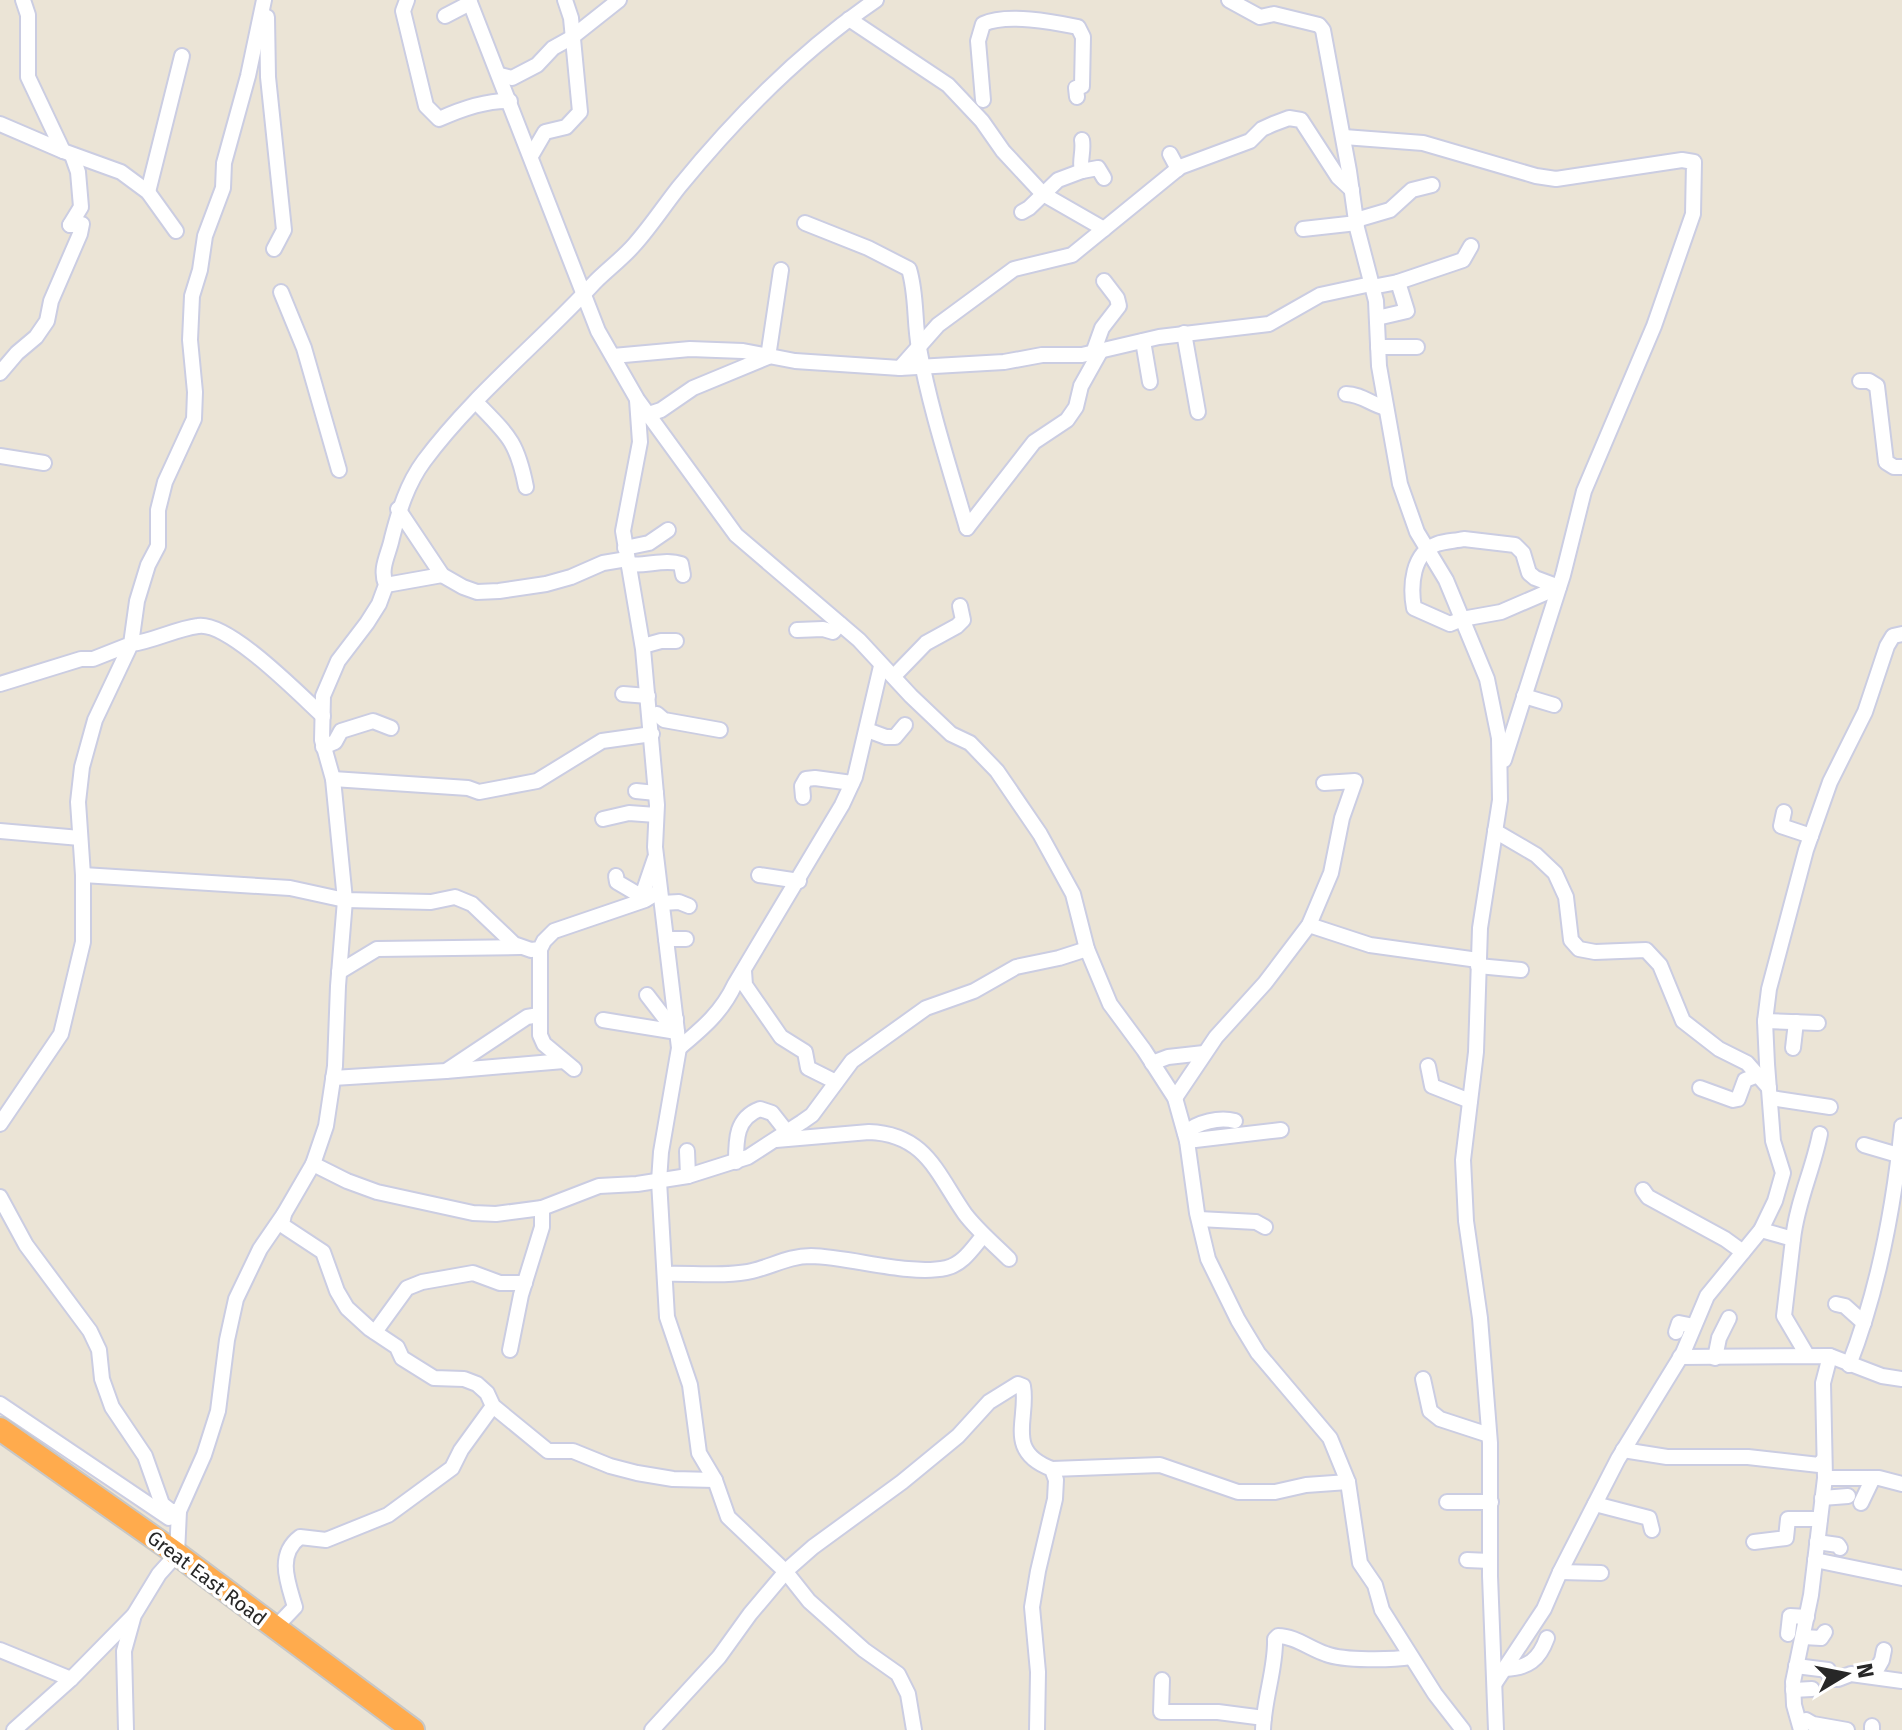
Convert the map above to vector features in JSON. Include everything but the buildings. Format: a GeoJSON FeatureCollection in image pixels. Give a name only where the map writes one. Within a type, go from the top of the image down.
{"type":"FeatureCollection","features":[{"type":"Feature","properties":{"kind":"highway","name":"Great East Road"},"geometry":{"type":"LineString","coordinates":[[0,1429],[177,1554],[413,1730]]}},
{"type":"Feature","properties":{"kind":"street"},"geometry":{"type":"LineString","coordinates":[[0,373],[36,337],[47,321],[51,301],[82,224],[70,225],[81,207],[78,172],[28,77],[28,15],[23,0]]}},
{"type":"Feature","properties":{"kind":"street"},"geometry":{"type":"LineString","coordinates":[[266,0],[268,77],[284,230],[274,249]]}},
{"type":"Feature","properties":{"kind":"street"},"geometry":{"type":"LineString","coordinates":[[0,1124],[61,1034],[83,942],[78,802],[85,756],[95,720],[131,644],[137,601],[148,565],[158,546],[158,510],[165,482],[194,419],[190,340],[192,296],[205,236],[223,188],[224,163],[266,0]]}},
{"type":"Feature","properties":{"kind":"street"},"geometry":{"type":"LineString","coordinates":[[407,0],[403,11],[426,106],[439,119],[495,100],[510,101]]}},
{"type":"Feature","properties":{"kind":"street"},"geometry":{"type":"LineString","coordinates":[[531,155],[545,132],[566,127],[580,112],[571,18],[565,0]]}},
{"type":"Feature","properties":{"kind":"street"},"geometry":{"type":"LineString","coordinates":[[500,75],[512,78],[537,65],[553,48],[571,38],[619,0]]}},
{"type":"Feature","properties":{"kind":"street"},"geometry":{"type":"LineString","coordinates":[[14,1730],[71,1679],[134,1615],[159,1574],[177,1554],[179,1518],[218,1411],[236,1299],[260,1249],[313,1164],[326,1126],[333,1078],[345,900],[333,779],[323,747],[323,696],[338,661],[379,604],[386,585],[385,559],[398,509],[423,462],[476,402],[634,245],[681,185],[787,70],[876,0]]}},
{"type":"Feature","properties":{"kind":"street"},"geometry":{"type":"LineString","coordinates":[[1229,0],[1260,17],[1274,14],[1319,25],[1326,38],[1356,222],[1372,286],[1386,408],[1400,484],[1408,512],[1446,580],[1493,699],[1499,738],[1500,800],[1480,928],[1476,1052],[1463,1160],[1489,1435],[1496,1730]]}},
{"type":"Feature","properties":{"kind":"street"},"geometry":{"type":"LineString","coordinates":[[445,16],[470,1],[598,331],[644,416],[736,535],[859,640],[881,666],[951,734],[970,743],[997,771],[1019,801],[1073,894],[1087,949],[1110,1004],[1175,1098],[1186,1137],[1208,1259],[1258,1353],[1330,1438],[1348,1482],[1360,1563],[1375,1585],[1382,1610],[1435,1694],[1463,1730]]}},
{"type":"Feature","properties":{"kind":"street"},"geometry":{"type":"LineString","coordinates":[[849,19],[931,71],[978,117],[1003,151],[1043,194],[1104,229]]}},
{"type":"Feature","properties":{"kind":"street"},"geometry":{"type":"LineString","coordinates":[[978,117],[983,100],[978,41],[983,24],[993,19],[1054,22],[1078,27],[1083,37],[1082,86],[1076,88],[1077,97]]}},
{"type":"Feature","properties":{"kind":"street"},"geometry":{"type":"LineString","coordinates":[[148,192],[182,56]]}},
{"type":"Feature","properties":{"kind":"street"},"geometry":{"type":"LineString","coordinates":[[951,88],[983,100]]}},
{"type":"Feature","properties":{"kind":"street"},"geometry":{"type":"LineString","coordinates":[[900,368],[938,325],[1014,269],[1072,255],[1178,169],[1250,141],[1262,129],[1296,118],[1306,126],[1338,177],[1352,190]]}},
{"type":"Feature","properties":{"kind":"street"},"geometry":{"type":"LineString","coordinates":[[0,124],[121,172],[148,192],[176,231]]}},
{"type":"Feature","properties":{"kind":"street"},"geometry":{"type":"LineString","coordinates":[[1344,137],[1423,143],[1556,179],[1682,160],[1694,162],[1693,214],[1654,326],[1584,491],[1559,587],[1500,772]]}},
{"type":"Feature","properties":{"kind":"street"},"geometry":{"type":"LineString","coordinates":[[1082,140],[1082,171]]}},
{"type":"Feature","properties":{"kind":"street"},"geometry":{"type":"LineString","coordinates":[[1170,154],[1178,169]]}},
{"type":"Feature","properties":{"kind":"street"},"geometry":{"type":"LineString","coordinates":[[1022,212],[1058,180],[1098,168],[1104,178]]}},
{"type":"Feature","properties":{"kind":"street"},"geometry":{"type":"LineString","coordinates":[[1303,229],[1356,222],[1390,210],[1412,190],[1432,185]]}},
{"type":"Feature","properties":{"kind":"street"},"geometry":{"type":"LineString","coordinates":[[805,223],[868,248],[909,269],[915,290],[918,347],[928,394],[967,528],[1034,442],[1067,420],[1076,407],[1102,328],[1119,306],[1117,298],[1104,281]]}},
{"type":"Feature","properties":{"kind":"street"},"geometry":{"type":"LineString","coordinates":[[613,356],[690,349],[743,351],[768,357],[900,368],[1096,353],[1184,333],[1269,324],[1320,295],[1398,282],[1463,260],[1471,246]]}},
{"type":"Feature","properties":{"kind":"street"},"geometry":{"type":"LineString","coordinates":[[768,357],[781,270]]}},
{"type":"Feature","properties":{"kind":"street"},"geometry":{"type":"LineString","coordinates":[[1377,318],[1407,311],[1398,282]]}},
{"type":"Feature","properties":{"kind":"street"},"geometry":{"type":"LineString","coordinates":[[281,292],[304,348],[339,470]]}},
{"type":"Feature","properties":{"kind":"street"},"geometry":{"type":"LineString","coordinates":[[1184,333],[1198,412]]}},
{"type":"Feature","properties":{"kind":"street"},"geometry":{"type":"LineString","coordinates":[[1143,341],[1150,382]]}},
{"type":"Feature","properties":{"kind":"street"},"geometry":{"type":"LineString","coordinates":[[1378,347],[1417,347]]}},
{"type":"Feature","properties":{"kind":"street"},"geometry":{"type":"LineString","coordinates":[[0,364],[13,351],[17,353]]}},
{"type":"Feature","properties":{"kind":"street"},"geometry":{"type":"LineString","coordinates":[[644,416],[693,388],[768,357]]}},
{"type":"Feature","properties":{"kind":"street"},"geometry":{"type":"LineString","coordinates":[[1860,381],[1869,381],[1877,386],[1886,462],[1902,467]]}},
{"type":"Feature","properties":{"kind":"street"},"geometry":{"type":"LineString","coordinates":[[1346,394],[1359,396],[1373,405],[1386,408]]}},
{"type":"Feature","properties":{"kind":"street"},"geometry":{"type":"LineString","coordinates":[[476,402],[514,443],[526,487]]}},
{"type":"Feature","properties":{"kind":"street"},"geometry":{"type":"LineString","coordinates":[[644,416],[623,531],[643,646],[648,696],[664,720],[720,730]]}},
{"type":"Feature","properties":{"kind":"street"},"geometry":{"type":"LineString","coordinates":[[0,456],[44,463]]}},
{"type":"Feature","properties":{"kind":"street"},"geometry":{"type":"LineString","coordinates":[[398,509],[442,575],[477,592],[546,584],[571,577],[589,567],[627,557],[668,530]]}},
{"type":"Feature","properties":{"kind":"street"},"geometry":{"type":"LineString","coordinates":[[1464,539],[1515,545],[1523,553],[1529,573],[1559,587],[1501,612],[1450,624],[1414,608],[1410,590],[1417,563],[1428,550],[1434,545],[1464,539]]}},
{"type":"Feature","properties":{"kind":"street"},"geometry":{"type":"LineString","coordinates":[[627,557],[643,566],[673,561],[681,564],[683,575]]}},
{"type":"Feature","properties":{"kind":"street"},"geometry":{"type":"LineString","coordinates":[[386,585],[442,575]]}},
{"type":"Feature","properties":{"kind":"street"},"geometry":{"type":"LineString","coordinates":[[894,676],[926,643],[963,620],[960,606]]}},
{"type":"Feature","properties":{"kind":"street"},"geometry":{"type":"LineString","coordinates":[[797,630],[823,629],[833,632],[840,624]]}},
{"type":"Feature","properties":{"kind":"street"},"geometry":{"type":"LineString","coordinates":[[0,684],[81,659],[93,659],[131,644],[199,625],[217,628],[277,674],[323,716]]}},
{"type":"Feature","properties":{"kind":"street"},"geometry":{"type":"LineString","coordinates":[[1495,1683],[1544,1609],[1623,1450],[1680,1357],[1707,1296],[1761,1230],[1775,1201],[1783,1173],[1773,1141],[1765,1021],[1769,989],[1788,914],[1830,782],[1875,688],[1887,646],[1893,636],[1902,634]]}},
{"type":"Feature","properties":{"kind":"street"},"geometry":{"type":"LineString","coordinates":[[643,646],[676,641]]}},
{"type":"Feature","properties":{"kind":"street"},"geometry":{"type":"LineString","coordinates":[[679,1048],[712,1022],[726,1004],[799,881],[852,783],[881,666]]}},
{"type":"Feature","properties":{"kind":"street"},"geometry":{"type":"LineString","coordinates":[[623,694],[648,696]]}},
{"type":"Feature","properties":{"kind":"street"},"geometry":{"type":"LineString","coordinates":[[1524,696],[1554,705]]}},
{"type":"Feature","properties":{"kind":"street"},"geometry":{"type":"LineString","coordinates":[[658,712],[652,734],[656,856],[679,1048],[659,1181],[667,1317],[690,1385],[699,1453],[715,1480],[728,1517],[786,1572],[809,1601],[864,1650],[898,1674],[908,1694],[914,1730]]}},
{"type":"Feature","properties":{"kind":"street"},"geometry":{"type":"LineString","coordinates":[[323,747],[335,742],[341,731],[373,721],[391,728]]}},
{"type":"Feature","properties":{"kind":"street"},"geometry":{"type":"LineString","coordinates":[[867,730],[895,737],[905,725]]}},
{"type":"Feature","properties":{"kind":"street"},"geometry":{"type":"LineString","coordinates":[[333,779],[468,788],[479,792],[537,781],[602,741],[652,734]]}},
{"type":"Feature","properties":{"kind":"street"},"geometry":{"type":"LineString","coordinates":[[803,797],[802,786],[806,779],[852,783]]}},
{"type":"Feature","properties":{"kind":"street"},"geometry":{"type":"LineString","coordinates":[[1175,1098],[1204,1053],[1265,983],[1309,925],[1331,873],[1342,818],[1355,781],[1324,783]]}},
{"type":"Feature","properties":{"kind":"street"},"geometry":{"type":"LineString","coordinates":[[636,791],[656,793]]}},
{"type":"Feature","properties":{"kind":"street"},"geometry":{"type":"LineString","coordinates":[[1784,812],[1781,826],[1811,836]]}},
{"type":"Feature","properties":{"kind":"street"},"geometry":{"type":"LineString","coordinates":[[603,819],[618,814],[656,815]]}},
{"type":"Feature","properties":{"kind":"street"},"geometry":{"type":"LineString","coordinates":[[0,831],[80,838]]}},
{"type":"Feature","properties":{"kind":"street"},"geometry":{"type":"LineString","coordinates":[[1495,831],[1536,855],[1555,873],[1566,897],[1571,940],[1579,949],[1595,952],[1646,950],[1660,965],[1683,1021],[1719,1049],[1747,1063],[1770,1093],[1830,1107]]}},
{"type":"Feature","properties":{"kind":"street"},"geometry":{"type":"LineString","coordinates":[[644,897],[656,856]]}},
{"type":"Feature","properties":{"kind":"street"},"geometry":{"type":"LineString","coordinates":[[83,875],[290,888],[345,900],[431,902],[455,897],[472,904],[514,944],[522,947]]}},
{"type":"Feature","properties":{"kind":"street"},"geometry":{"type":"LineString","coordinates":[[759,875],[799,881]]}},
{"type":"Feature","properties":{"kind":"street"},"geometry":{"type":"LineString","coordinates":[[616,876],[617,882],[644,897]]}},
{"type":"Feature","properties":{"kind":"street"},"geometry":{"type":"LineString","coordinates":[[333,1078],[543,1063],[569,1065],[544,1044],[540,1035],[540,949],[544,941],[554,931],[644,897],[661,897],[689,906]]}},
{"type":"Feature","properties":{"kind":"street"},"geometry":{"type":"LineString","coordinates":[[1309,925],[1370,945],[1521,970]]}},
{"type":"Feature","properties":{"kind":"street"},"geometry":{"type":"LineString","coordinates":[[666,939],[686,939]]}},
{"type":"Feature","properties":{"kind":"street"},"geometry":{"type":"LineString","coordinates":[[339,972],[377,949],[540,949]]}},
{"type":"Feature","properties":{"kind":"street"},"geometry":{"type":"LineString","coordinates":[[313,1164],[377,1192],[473,1213],[496,1214],[542,1208],[599,1186],[688,1176],[736,1162],[812,1115],[852,1061],[926,1008],[974,991],[1016,967],[1087,949]]}},
{"type":"Feature","properties":{"kind":"street"},"geometry":{"type":"LineString","coordinates":[[744,971],[745,985],[781,1037],[805,1052],[808,1068],[836,1082]]}},
{"type":"Feature","properties":{"kind":"street"},"geometry":{"type":"LineString","coordinates":[[647,995],[664,1017],[676,1026]]}},
{"type":"Feature","properties":{"kind":"street"},"geometry":{"type":"LineString","coordinates":[[446,1071],[527,1017],[539,1015]]}},
{"type":"Feature","properties":{"kind":"street"},"geometry":{"type":"LineString","coordinates":[[603,1020],[676,1026]]}},
{"type":"Feature","properties":{"kind":"street"},"geometry":{"type":"LineString","coordinates":[[1765,1021],[1818,1023]]}},
{"type":"Feature","properties":{"kind":"street"},"geometry":{"type":"LineString","coordinates":[[1793,1048],[1796,1022]]}},
{"type":"Feature","properties":{"kind":"street"},"geometry":{"type":"LineString","coordinates":[[543,1063],[544,1044]]}},
{"type":"Feature","properties":{"kind":"street"},"geometry":{"type":"LineString","coordinates":[[1152,1063],[1168,1057],[1204,1053]]}},
{"type":"Feature","properties":{"kind":"street"},"geometry":{"type":"LineString","coordinates":[[1428,1066],[1432,1086],[1470,1101]]}},
{"type":"Feature","properties":{"kind":"street"},"geometry":{"type":"LineString","coordinates":[[1700,1088],[1738,1099],[1745,1080],[1758,1075]]}},
{"type":"Feature","properties":{"kind":"street"},"geometry":{"type":"LineString","coordinates":[[736,1162],[739,1125],[751,1112],[760,1109],[772,1113],[782,1136]]}},
{"type":"Feature","properties":{"kind":"street"},"geometry":{"type":"LineString","coordinates":[[1186,1137],[1192,1126],[1212,1121],[1235,1121]]}},
{"type":"Feature","properties":{"kind":"street"},"geometry":{"type":"LineString","coordinates":[[1849,1365],[1896,1216],[1902,1126]]}},
{"type":"Feature","properties":{"kind":"street"},"geometry":{"type":"LineString","coordinates":[[1186,1137],[1281,1130]]}},
{"type":"Feature","properties":{"kind":"street"},"geometry":{"type":"LineString","coordinates":[[782,1136],[869,1132],[913,1144],[936,1168],[983,1236],[1009,1259]]}},
{"type":"Feature","properties":{"kind":"street"},"geometry":{"type":"LineString","coordinates":[[1807,1355],[1784,1316],[1795,1217],[1816,1156],[1820,1134]]}},
{"type":"Feature","properties":{"kind":"street"},"geometry":{"type":"LineString","coordinates":[[1864,1145],[1899,1153]]}},
{"type":"Feature","properties":{"kind":"street"},"geometry":{"type":"LineString","coordinates":[[687,1151],[688,1176]]}},
{"type":"Feature","properties":{"kind":"street"},"geometry":{"type":"LineString","coordinates":[[1643,1190],[1648,1197],[1743,1252]]}},
{"type":"Feature","properties":{"kind":"street"},"geometry":{"type":"LineString","coordinates":[[0,1197],[26,1245],[90,1331],[99,1350],[102,1379],[112,1407],[145,1456],[162,1504],[179,1518]]}},
{"type":"Feature","properties":{"kind":"street"},"geometry":{"type":"LineString","coordinates":[[510,1350],[542,1227],[542,1208]]}},
{"type":"Feature","properties":{"kind":"street"},"geometry":{"type":"LineString","coordinates":[[284,1214],[282,1225],[323,1252],[337,1291],[347,1308],[397,1347],[402,1358],[434,1378],[464,1379],[477,1384],[487,1393],[493,1406],[548,1451],[573,1451],[637,1473],[673,1479],[715,1480]]}},
{"type":"Feature","properties":{"kind":"street"},"geometry":{"type":"LineString","coordinates":[[1199,1219],[1256,1222],[1265,1227]]}},
{"type":"Feature","properties":{"kind":"street"},"geometry":{"type":"LineString","coordinates":[[1761,1230],[1793,1239]]}},
{"type":"Feature","properties":{"kind":"street"},"geometry":{"type":"LineString","coordinates":[[665,1274],[736,1273],[751,1271],[785,1258],[808,1256],[847,1258],[923,1270],[945,1268],[962,1260],[983,1236]]}},
{"type":"Feature","properties":{"kind":"street"},"geometry":{"type":"LineString","coordinates":[[375,1332],[407,1288],[422,1282],[473,1273],[500,1283],[525,1283]]}},
{"type":"Feature","properties":{"kind":"street"},"geometry":{"type":"LineString","coordinates":[[1836,1304],[1845,1306],[1864,1323]]}},
{"type":"Feature","properties":{"kind":"street"},"geometry":{"type":"LineString","coordinates":[[1715,1358],[1719,1338],[1729,1318]]}},
{"type":"Feature","properties":{"kind":"street"},"geometry":{"type":"LineString","coordinates":[[1676,1332],[1679,1323],[1694,1326]]}},
{"type":"Feature","properties":{"kind":"street"},"geometry":{"type":"LineString","coordinates":[[1802,1724],[1793,1690],[1795,1636],[1807,1617],[1815,1560],[1825,1478],[1823,1383],[1830,1356]]}},
{"type":"Feature","properties":{"kind":"street"},"geometry":{"type":"LineString","coordinates":[[1680,1357],[1830,1356],[1882,1376],[1902,1379]]}},
{"type":"Feature","properties":{"kind":"street"},"geometry":{"type":"LineString","coordinates":[[1423,1379],[1430,1411],[1440,1419],[1489,1435]]}},
{"type":"Feature","properties":{"kind":"street"},"geometry":{"type":"LineString","coordinates":[[652,1730],[719,1657],[786,1572],[813,1547],[902,1482],[958,1436],[989,1402],[1013,1385],[1021,1384],[1023,1389],[1020,1423],[1027,1452],[1052,1469],[1160,1465],[1238,1492],[1275,1492],[1306,1485],[1348,1482]]}},
{"type":"Feature","properties":{"kind":"street"},"geometry":{"type":"LineString","coordinates":[[0,1404],[179,1518]]}},
{"type":"Feature","properties":{"kind":"street"},"geometry":{"type":"LineString","coordinates":[[274,1629],[295,1607],[285,1575],[286,1556],[296,1540],[300,1537],[326,1540],[388,1515],[452,1468],[461,1450],[493,1406]]}},
{"type":"Feature","properties":{"kind":"street"},"geometry":{"type":"LineString","coordinates":[[1623,1450],[1667,1457],[1748,1457],[1819,1465],[1824,1459]]}},
{"type":"Feature","properties":{"kind":"street"},"geometry":{"type":"LineString","coordinates":[[1037,1730],[1038,1672],[1032,1607],[1055,1499],[1056,1480],[1052,1469]]}},
{"type":"Feature","properties":{"kind":"street"},"geometry":{"type":"LineString","coordinates":[[1825,1478],[1873,1478],[1902,1484]]}},
{"type":"Feature","properties":{"kind":"street"},"geometry":{"type":"LineString","coordinates":[[1822,1498],[1854,1500],[1873,1478]]}},
{"type":"Feature","properties":{"kind":"street"},"geometry":{"type":"LineString","coordinates":[[1447,1502],[1491,1502]]}},
{"type":"Feature","properties":{"kind":"street"},"geometry":{"type":"LineString","coordinates":[[1595,1504],[1649,1518],[1652,1530]]}},
{"type":"Feature","properties":{"kind":"street"},"geometry":{"type":"LineString","coordinates":[[1754,1542],[1786,1538],[1788,1519],[1820,1519]]}},
{"type":"Feature","properties":{"kind":"street"},"geometry":{"type":"LineString","coordinates":[[1817,1542],[1840,1548]]}},
{"type":"Feature","properties":{"kind":"street"},"geometry":{"type":"LineString","coordinates":[[1467,1560],[1490,1561]]}},
{"type":"Feature","properties":{"kind":"street"},"geometry":{"type":"LineString","coordinates":[[1815,1560],[1902,1578]]}},
{"type":"Feature","properties":{"kind":"street"},"geometry":{"type":"LineString","coordinates":[[1560,1572],[1601,1573]]}},
{"type":"Feature","properties":{"kind":"street"},"geometry":{"type":"LineString","coordinates":[[126,1730],[124,1651],[134,1615]]}},
{"type":"Feature","properties":{"kind":"street"},"geometry":{"type":"LineString","coordinates":[[1795,1636],[1821,1638],[1825,1632]]}},
{"type":"Feature","properties":{"kind":"street"},"geometry":{"type":"LineString","coordinates":[[1162,1680],[1161,1712],[1218,1712],[1264,1724],[1275,1639],[1278,1636],[1291,1638],[1330,1656],[1386,1660],[1411,1657]]}},
{"type":"Feature","properties":{"kind":"street"},"geometry":{"type":"LineString","coordinates":[[1505,1669],[1522,1668],[1538,1658],[1547,1638]]}},
{"type":"Feature","properties":{"kind":"street"},"geometry":{"type":"LineString","coordinates":[[0,1650],[71,1679]]}},
{"type":"Feature","properties":{"kind":"street"},"geometry":{"type":"LineString","coordinates":[[1873,1676],[1884,1650]]}},
{"type":"Feature","properties":{"kind":"street"},"geometry":{"type":"LineString","coordinates":[[1796,1666],[1828,1670],[1830,1679],[1851,1674],[1902,1681]]}},
{"type":"Feature","properties":{"kind":"street"},"geometry":{"type":"LineString","coordinates":[[1793,1690],[1812,1689]]}},
{"type":"Feature","properties":{"kind":"street"},"geometry":{"type":"LineString","coordinates":[[1802,1724],[1826,1715]]}},
{"type":"Feature","properties":{"kind":"street"},"geometry":{"type":"LineString","coordinates":[[1802,1724],[1847,1730]]}}]}
